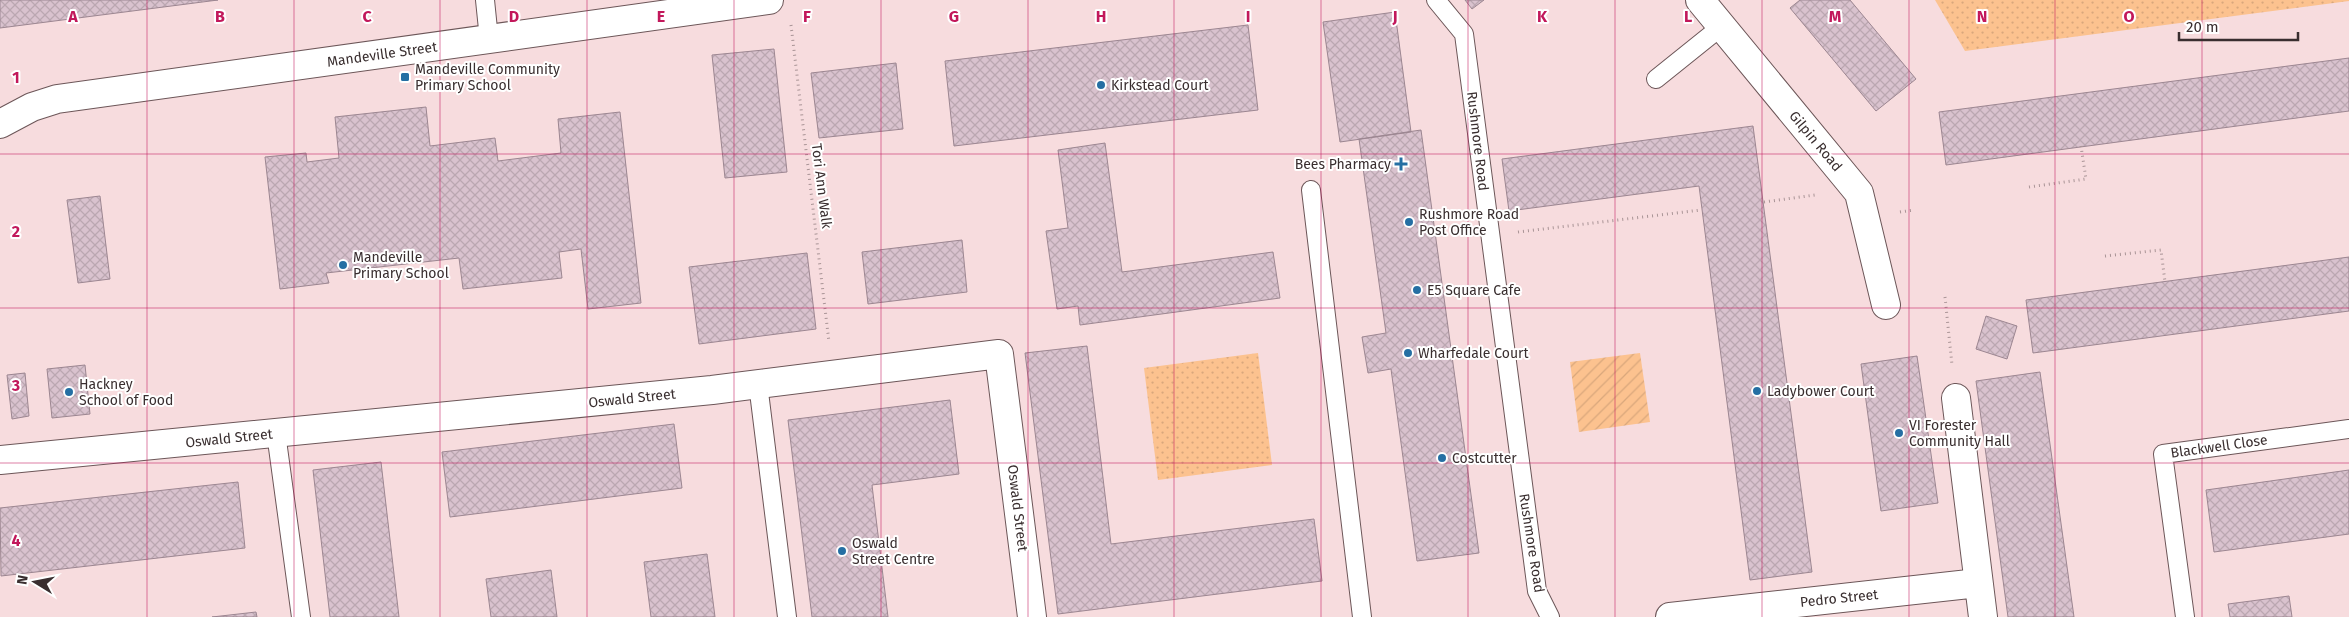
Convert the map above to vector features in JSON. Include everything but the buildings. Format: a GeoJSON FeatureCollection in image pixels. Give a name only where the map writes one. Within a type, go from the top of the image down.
{"type":"FeatureCollection","features":[{"type":"Feature","properties":{"kind":"street","name":"Mandeville Street"},"geometry":{"type":"LineString","coordinates":[[0,124],[32,107],[57,99],[770,0]]}},
{"type":"Feature","properties":{"kind":"street","name":"Gilpin Road"},"geometry":{"type":"LineString","coordinates":[[1700,0],[1856,188],[1859,193],[1886,305]]}},
{"type":"Feature","properties":{"kind":"street","name":"Oswald Street"},"geometry":{"type":"LineString","coordinates":[[0,460],[758,384],[999,354],[1032,617]]}},
{"type":"Feature","properties":{"kind":"street"},"geometry":{"type":"LineString","coordinates":[[1956,398],[1983,617]]}},
{"type":"Feature","properties":{"kind":"street","name":"Pedro Street"},"geometry":{"type":"LineString","coordinates":[[1670,617],[1978,583]]}},
{"type":"Feature","properties":{"kind":"lane"},"geometry":{"type":"LineString","coordinates":[[485,0],[489,39]]}},
{"type":"Feature","properties":{"kind":"lane","name":"Rushmore Road"},"geometry":{"type":"LineString","coordinates":[[1436,0],[1464,34],[1537,591],[1550,617]]}},
{"type":"Feature","properties":{"kind":"lane"},"geometry":{"type":"LineString","coordinates":[[1656,79],[1722,26]]}},
{"type":"Feature","properties":{"kind":"lane"},"geometry":{"type":"LineString","coordinates":[[1311,190],[1362,617]]}},
{"type":"Feature","properties":{"kind":"lane"},"geometry":{"type":"LineString","coordinates":[[758,384],[788,617]]}},
{"type":"Feature","properties":{"kind":"lane","name":"Blackwell Close"},"geometry":{"type":"LineString","coordinates":[[2185,617],[2163,454],[2349,429]]}},
{"type":"Feature","properties":{"kind":"lane"},"geometry":{"type":"LineString","coordinates":[[276,433],[301,617]]}},
{"type":"Feature","properties":{"kind":"path","name":"Tori Ann Walk"},"geometry":{"type":"LineString","coordinates":[[790,19],[833,374]]}},
{"type":"Feature","properties":{"kind":"path"},"geometry":{"type":"LineString","coordinates":[[2029,187],[2086,179],[2081,146]]}},
{"type":"Feature","properties":{"kind":"path"},"geometry":{"type":"LineString","coordinates":[[1764,202],[1856,188]]}},
{"type":"Feature","properties":{"kind":"path"},"geometry":{"type":"LineString","coordinates":[[1490,235],[1701,210]]}},
{"type":"Feature","properties":{"kind":"path"},"geometry":{"type":"LineString","coordinates":[[2105,256],[2161,250],[2165,282]]}},
{"type":"Feature","properties":{"kind":"path"},"geometry":{"type":"LineString","coordinates":[[1944,297],[1956,398]]}},
{"type":"Feature","properties":{"kind":"shaded area"},"geometry":{"type":"Polygon","coordinates":[[[1935,0],[2349,0],[2349,1],[1965,51],[1935,0]]]}},
{"type":"Feature","properties":{"kind":"shaded area"},"geometry":{"type":"Polygon","coordinates":[[[1258,353],[1272,465],[1158,480],[1144,368],[1258,353]]]}},
{"type":"Feature","properties":{"kind":"shaded area"},"geometry":{"type":"Polygon","coordinates":[[[1640,353],[1650,422],[1579,432],[1570,362],[1640,353]]]}},
{"type":"Feature","properties":{"kind":"place","name":"Mandeville Community Primary School"},"geometry":{"type":"Point","coordinates":[405,77]}},
{"type":"Feature","properties":{"kind":"place","name":"Kirkstead Court"},"geometry":{"type":"Point","coordinates":[1101,85]}},
{"type":"Feature","properties":{"kind":"place","name":"Bees Pharmacy"},"geometry":{"type":"Point","coordinates":[1401,164]}},
{"type":"Feature","properties":{"kind":"place","name":"Rushmore Road Post Office"},"geometry":{"type":"Point","coordinates":[1409,222]}},
{"type":"Feature","properties":{"kind":"place","name":"Mandeville Primary School"},"geometry":{"type":"Point","coordinates":[343,265]}},
{"type":"Feature","properties":{"kind":"place","name":"E5 Square Cafe"},"geometry":{"type":"Point","coordinates":[1417,290]}},
{"type":"Feature","properties":{"kind":"place","name":"Wharfedale Court"},"geometry":{"type":"Point","coordinates":[1408,353]}},
{"type":"Feature","properties":{"kind":"place","name":"Ladybower Court"},"geometry":{"type":"Point","coordinates":[1757,391]}},
{"type":"Feature","properties":{"kind":"place","name":"Hackney School of Food"},"geometry":{"type":"Point","coordinates":[69,392]}},
{"type":"Feature","properties":{"kind":"place","name":"VI Forester Community Hall"},"geometry":{"type":"Point","coordinates":[1899,433]}},
{"type":"Feature","properties":{"kind":"place","name":"Costcutter"},"geometry":{"type":"Point","coordinates":[1442,458]}},
{"type":"Feature","properties":{"kind":"place","name":"Oswald Street Centre"},"geometry":{"type":"Point","coordinates":[842,551]}}]}
